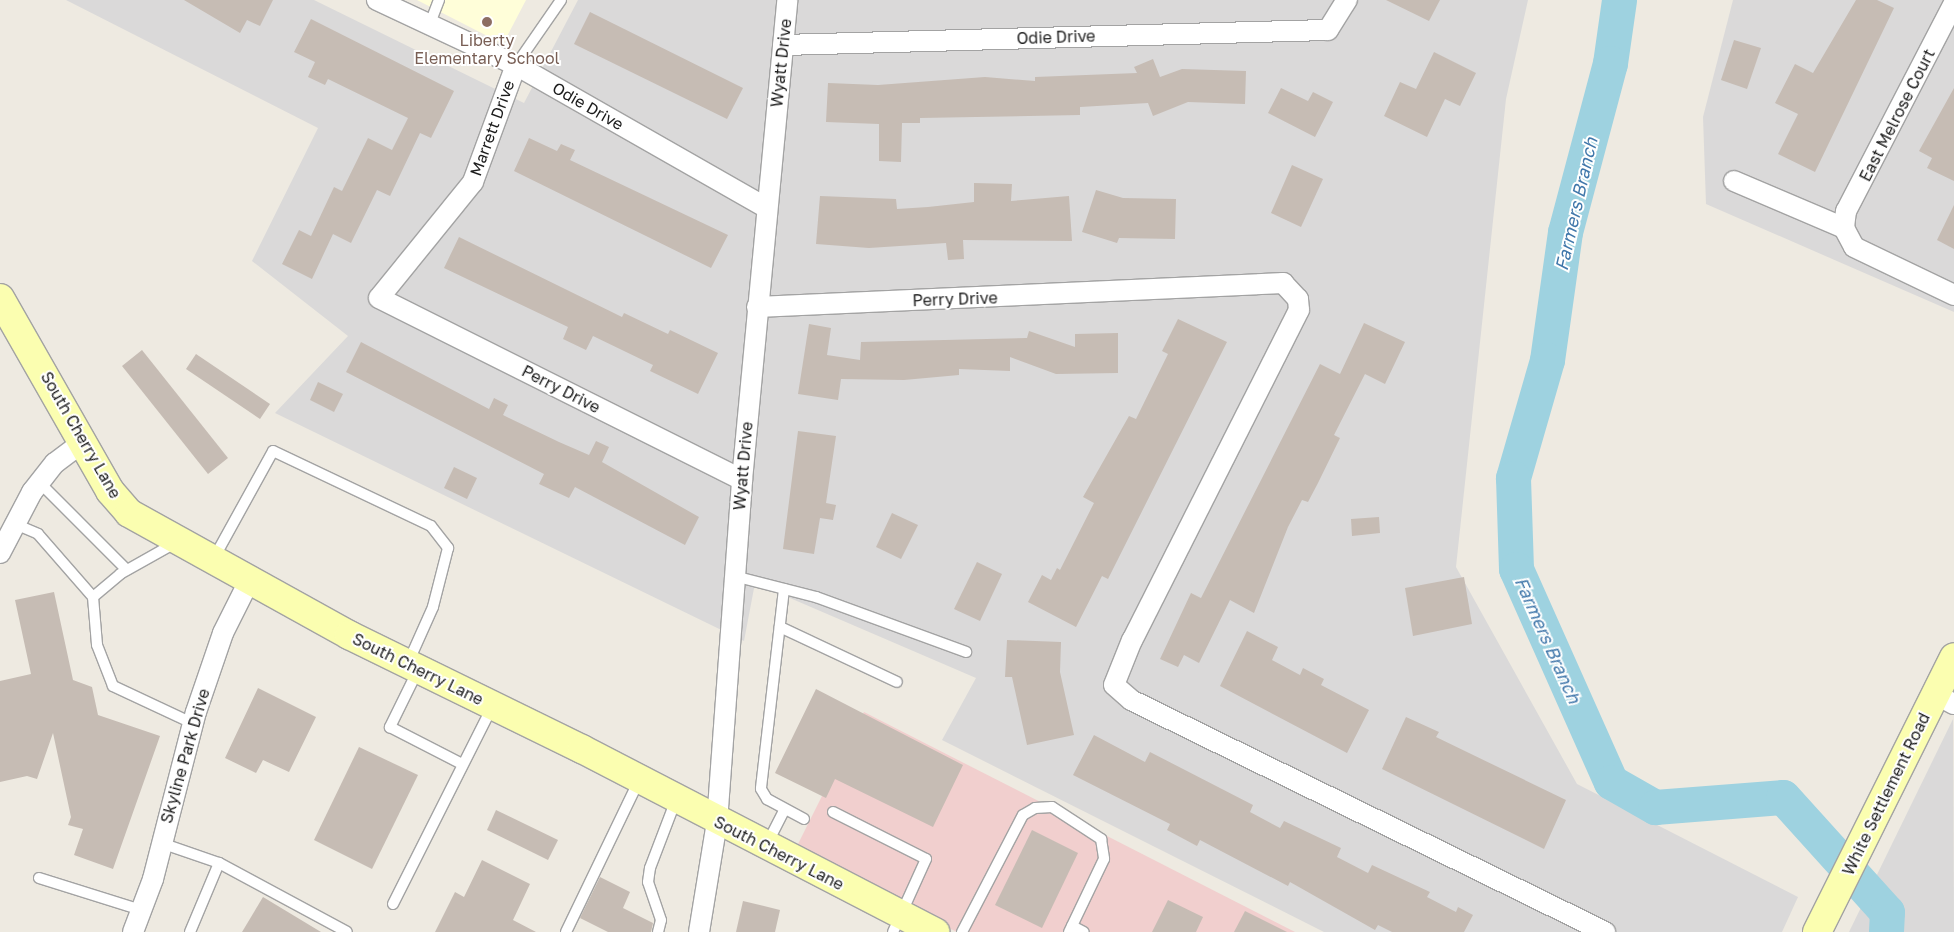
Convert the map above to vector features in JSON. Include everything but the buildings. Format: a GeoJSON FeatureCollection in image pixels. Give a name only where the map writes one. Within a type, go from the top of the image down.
{"type":"FeatureCollection","features":[{"type":"Feature","properties":{"kind":"street","name":"Odie Drive"},"geometry":{"type":"LineString","coordinates":[[377,0],[429,26],[516,65],[767,208]]}},
{"type":"Feature","properties":{"kind":"street","name":"Wyatt Drive"},"geometry":{"type":"LineString","coordinates":[[698,932],[717,822],[742,480],[787,0]]}},
{"type":"Feature","properties":{"kind":"street","name":"Odie Drive"},"geometry":{"type":"LineString","coordinates":[[783,45],[1328,30],[1347,0]]}},
{"type":"Feature","properties":{"kind":"street","name":"East Melrose Court"},"geometry":{"type":"LineString","coordinates":[[1844,228],[1846,211],[1954,3]]}},
{"type":"Feature","properties":{"kind":"street","name":"Marrett Drive"},"geometry":{"type":"LineString","coordinates":[[379,298],[473,182],[516,65]]}},
{"type":"Feature","properties":{"kind":"street"},"geometry":{"type":"LineString","coordinates":[[1734,182],[1844,228],[1854,247],[1954,295]]}},
{"type":"Feature","properties":{"kind":"street","name":"Perry Drive"},"geometry":{"type":"LineString","coordinates":[[757,307],[1123,293],[1283,282],[1298,299],[1299,310],[1116,672],[1114,685],[1120,693],[1605,932]]}},
{"type":"Feature","properties":{"kind":"street","name":"South Cherry Lane"},"geometry":{"type":"LineString","coordinates":[[0,298],[110,491],[128,513],[248,583],[639,780],[766,847],[897,923],[935,932]]}},
{"type":"Feature","properties":{"kind":"street","name":"Perry Drive"},"geometry":{"type":"LineString","coordinates":[[379,298],[742,480]]}},
{"type":"Feature","properties":{"kind":"street"},"geometry":{"type":"LineString","coordinates":[[0,553],[40,482],[55,462],[83,442]]}},
{"type":"Feature","properties":{"kind":"street","name":"Skyline Park Drive"},"geometry":{"type":"LineString","coordinates":[[133,932],[161,843],[192,723],[223,632],[248,583]]}},
{"type":"Feature","properties":{"kind":"street","name":"White Settlement Road"},"geometry":{"type":"LineString","coordinates":[[1820,927],[1883,799],[1945,699],[1954,656]]}},
{"type":"Feature","properties":{"kind":"lane"},"geometry":{"type":"LineString","coordinates":[[429,26],[440,0]]}},
{"type":"Feature","properties":{"kind":"lane","name":"Marrett Drive"},"geometry":{"type":"LineString","coordinates":[[516,65],[561,0]]}},
{"type":"Feature","properties":{"kind":"lane"},"geometry":{"type":"LineString","coordinates":[[212,562],[273,451],[431,526],[448,548],[433,607],[390,727],[462,764]]}},
{"type":"Feature","properties":{"kind":"lane"},"geometry":{"type":"LineString","coordinates":[[40,482],[127,570]]}},
{"type":"Feature","properties":{"kind":"lane"},"geometry":{"type":"LineString","coordinates":[[15,524],[38,534],[93,597],[97,645],[113,686],[192,723]]}},
{"type":"Feature","properties":{"kind":"lane"},"geometry":{"type":"LineString","coordinates":[[93,597],[127,570],[178,542]]}},
{"type":"Feature","properties":{"kind":"lane"},"geometry":{"type":"LineString","coordinates":[[734,576],[784,588],[966,652]]}},
{"type":"Feature","properties":{"kind":"lane"},"geometry":{"type":"LineString","coordinates":[[784,588],[761,783],[763,795],[804,819]]}},
{"type":"Feature","properties":{"kind":"lane"},"geometry":{"type":"LineString","coordinates":[[780,627],[897,682]]}},
{"type":"Feature","properties":{"kind":"lane"},"geometry":{"type":"LineString","coordinates":[[393,904],[462,764],[493,706]]}},
{"type":"Feature","properties":{"kind":"lane"},"geometry":{"type":"LineString","coordinates":[[566,932],[639,780]]}},
{"type":"Feature","properties":{"kind":"lane"},"geometry":{"type":"LineString","coordinates":[[658,932],[661,920],[648,882],[650,868],[676,800]]}},
{"type":"Feature","properties":{"kind":"lane"},"geometry":{"type":"LineString","coordinates":[[962,932],[1022,815],[1035,808],[1052,807],[1101,839],[1104,858],[1071,929],[1084,932]]}},
{"type":"Feature","properties":{"kind":"lane"},"geometry":{"type":"LineString","coordinates":[[766,847],[785,809]]}},
{"type":"Feature","properties":{"kind":"lane"},"geometry":{"type":"LineString","coordinates":[[833,812],[926,859],[897,923]]}},
{"type":"Feature","properties":{"kind":"lane"},"geometry":{"type":"LineString","coordinates":[[161,843],[219,863],[347,932]]}},
{"type":"Feature","properties":{"kind":"lane"},"geometry":{"type":"LineString","coordinates":[[190,932],[219,863]]}},
{"type":"Feature","properties":{"kind":"lane"},"geometry":{"type":"LineString","coordinates":[[39,878],[141,910]]}},
{"type":"Feature","properties":{"kind":"shaded area"},"geometry":{"type":"Polygon","coordinates":[[[66,0],[314,0],[524,103],[578,0],[1528,0],[1506,99],[1456,567],[1577,784],[1798,897],[1782,932],[1324,932],[942,740],[976,678],[755,583],[744,641],[275,413],[348,336],[252,261],[318,128],[66,0]]]}},
{"type":"Feature","properties":{"kind":"shaded area","name":"Liberty Elementary School"},"geometry":{"type":"Polygon","coordinates":[[[417,0],[526,0],[503,44],[417,0]]]}},
{"type":"Feature","properties":{"kind":"shaded area"},"geometry":{"type":"Polygon","coordinates":[[[1733,0],[1954,0],[1954,312],[1706,204],[1703,117],[1733,0]]]}},
{"type":"Feature","properties":{"kind":"shaded area"},"geometry":{"type":"Polygon","coordinates":[[[864,712],[1295,932],[957,932],[794,852],[864,712]]]}},
{"type":"Feature","properties":{"kind":"shaded area"},"geometry":{"type":"Polygon","coordinates":[[[1953,719],[1954,932],[1849,932],[1953,719]]]}},
{"type":"Feature","properties":{"kind":"waterway","name":"Farmers Branch"},"geometry":{"type":"LineString","coordinates":[[1619,0],[1610,63],[1565,232],[1547,360],[1513,478],[1516,569],[1611,782],[1655,807],[1783,797],[1887,912],[1886,932]]}},
{"type":"Feature","properties":{"kind":"place","name":"Liberty Elementary School"},"geometry":{"type":"Point","coordinates":[487,22]}}]}
